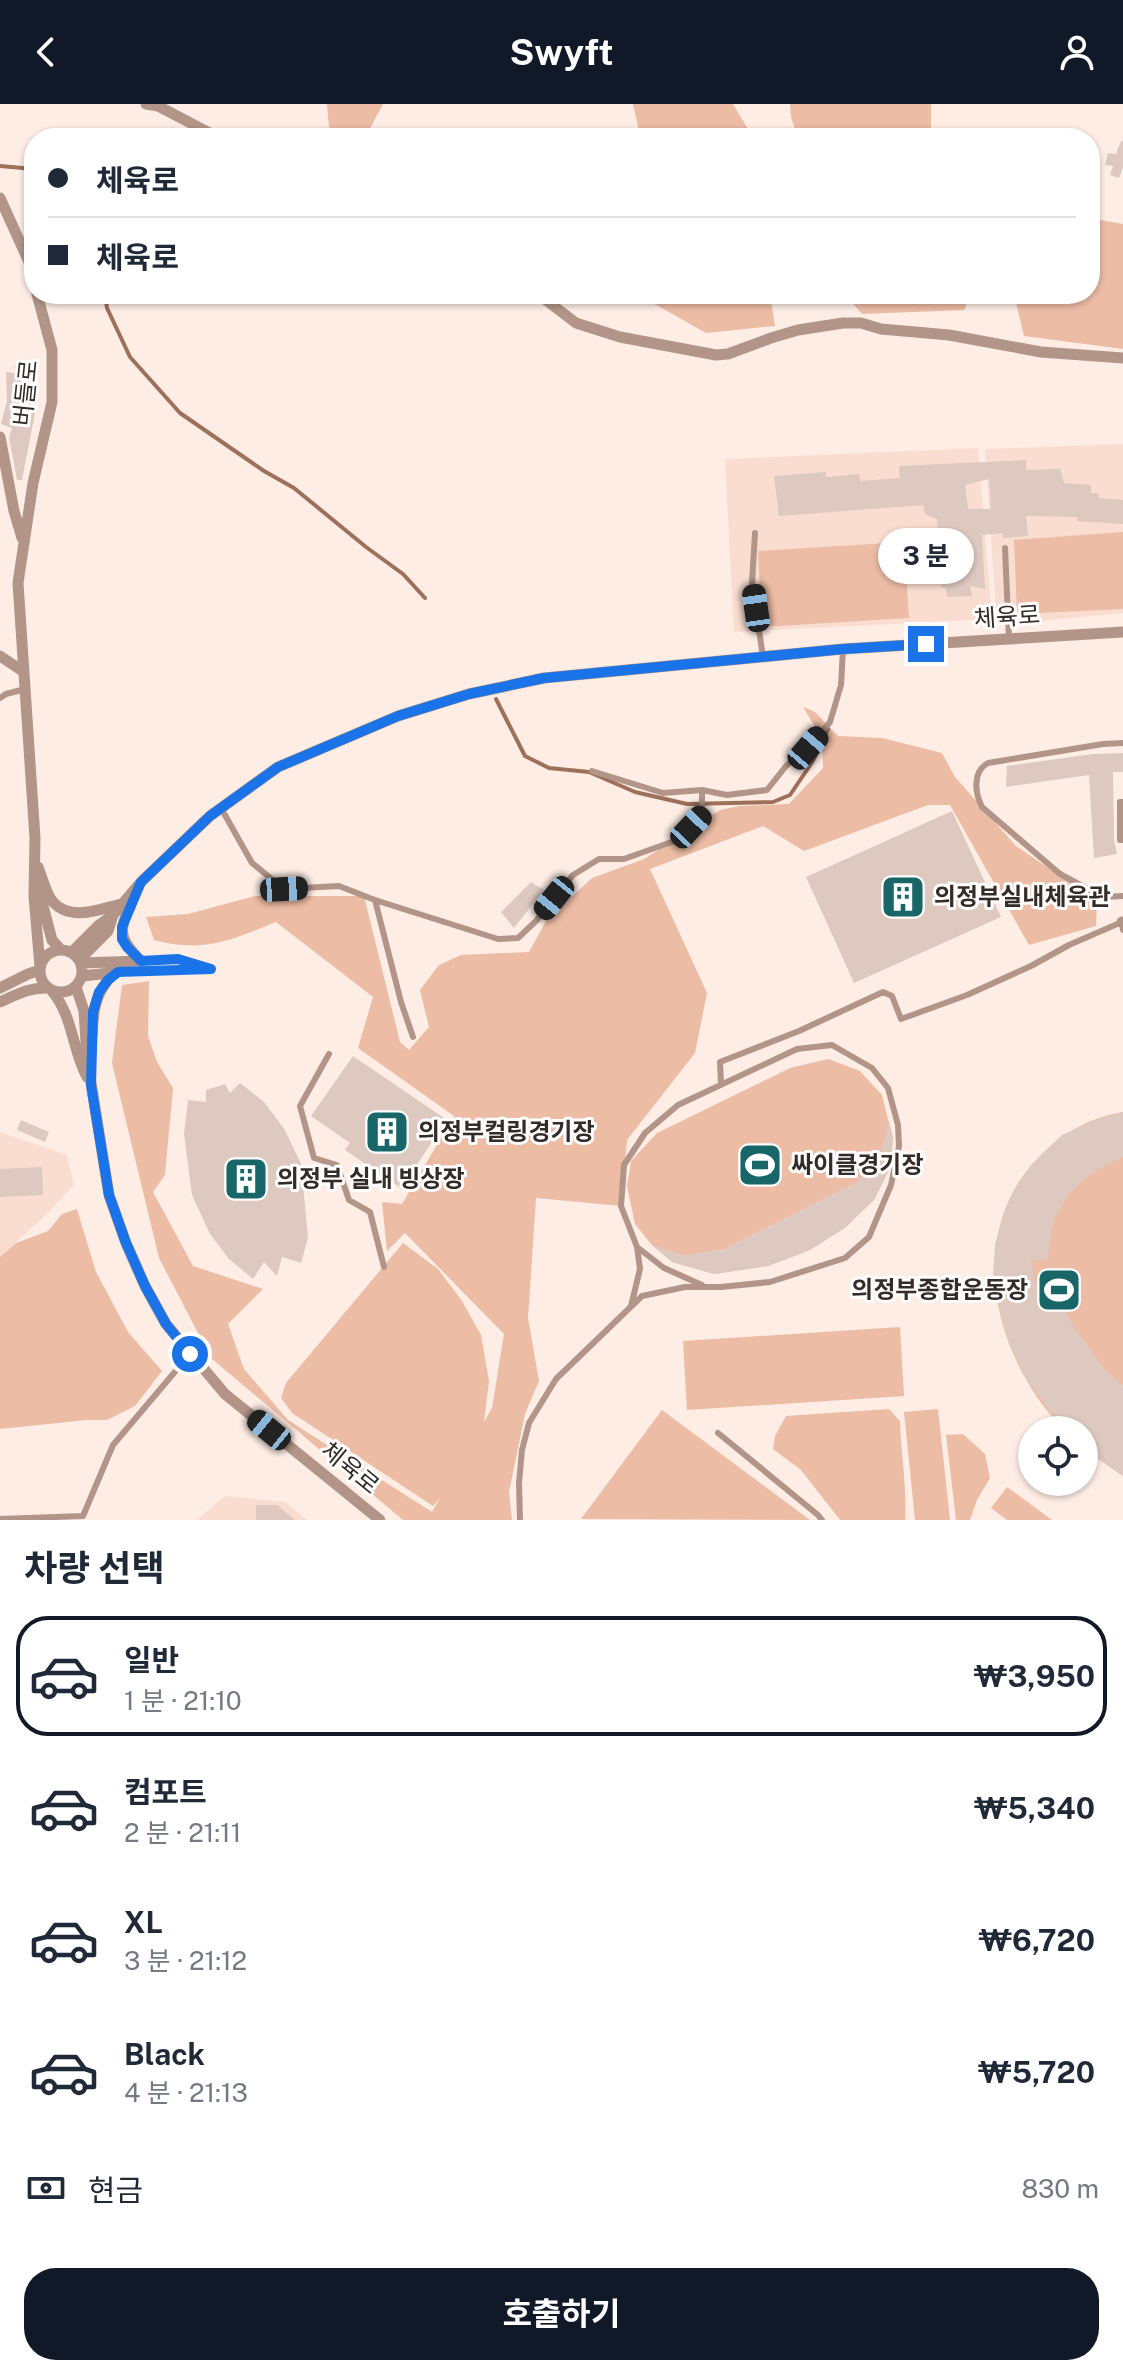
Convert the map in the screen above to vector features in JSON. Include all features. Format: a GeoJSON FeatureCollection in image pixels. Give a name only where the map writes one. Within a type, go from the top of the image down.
{"type":"FeatureCollection","features":[{"type":"Feature","properties":{"kind":"street"},"geometry":{"type":"LineString","coordinates":[[146,104],[168,111],[200,128]]}},
{"type":"Feature","properties":{"kind":"street"},"geometry":{"type":"LineString","coordinates":[[0,198],[24,251]]}},
{"type":"Feature","properties":{"kind":"street","name":"버들로"},"geometry":{"type":"LineString","coordinates":[[36,879],[18,583],[33,483],[52,402],[52,350],[40,304]]}},
{"type":"Feature","properties":{"kind":"street"},"geometry":{"type":"LineString","coordinates":[[551,304],[576,323],[620,337],[716,355],[728,354],[798,330],[861,323],[881,329],[949,335],[1041,352],[1123,358]]}},
{"type":"Feature","properties":{"kind":"street"},"geometry":{"type":"LineString","coordinates":[[0,437],[14,511],[24,543]]}},
{"type":"Feature","properties":{"kind":"street","name":"체육로"},"geometry":{"type":"LineString","coordinates":[[73,956],[141,882],[221,808],[278,767],[398,716],[469,694],[544,678],[843,649],[1123,632]]}},
{"type":"Feature","properties":{"kind":"street"},"geometry":{"type":"LineString","coordinates":[[0,656],[24,672]]}},
{"type":"Feature","properties":{"kind":"street"},"geometry":{"type":"LineString","coordinates":[[36,863],[52,902],[66,911],[84,913],[121,903]]}},
{"type":"Feature","properties":{"kind":"street"},"geometry":{"type":"LineString","coordinates":[[36,879],[52,940],[73,956],[83,976]]}},
{"type":"Feature","properties":{"kind":"street"},"geometry":{"type":"LineString","coordinates":[[36,879],[35,910],[42,980],[63,1004],[80,1065],[91,1085]]}},
{"type":"Feature","properties":{"kind":"street"},"geometry":{"type":"LineString","coordinates":[[141,882],[122,927],[122,939],[141,961]]}},
{"type":"Feature","properties":{"kind":"street"},"geometry":{"type":"LineString","coordinates":[[0,988],[40,968],[47,955],[141,961]]}},
{"type":"Feature","properties":{"kind":"street"},"geometry":{"type":"LineString","coordinates":[[83,976],[118,972]]}},
{"type":"Feature","properties":{"kind":"street"},"geometry":{"type":"LineString","coordinates":[[0,1002],[38,987],[64,992],[76,987],[83,976]]}},
{"type":"Feature","properties":{"kind":"street"},"geometry":{"type":"LineString","coordinates":[[91,1085],[93,1012],[99,992],[108,980]]}},
{"type":"Feature","properties":{"kind":"street"},"geometry":{"type":"LineString","coordinates":[[76,987],[84,1011],[91,1085]]}},
{"type":"Feature","properties":{"kind":"street","name":"체육로"},"geometry":{"type":"LineString","coordinates":[[91,1085],[109,1195],[126,1243],[166,1324],[225,1394],[380,1520]]}},
{"type":"Feature","properties":{"kind":"lane"},"geometry":{"type":"LineString","coordinates":[[755,533],[752,583],[763,657]]}},
{"type":"Feature","properties":{"kind":"lane"},"geometry":{"type":"LineString","coordinates":[[1005,548],[1009,639]]}},
{"type":"Feature","properties":{"kind":"lane"},"geometry":{"type":"LineString","coordinates":[[592,771],[663,793],[727,795],[767,790],[830,722],[841,685],[843,649]]}},
{"type":"Feature","properties":{"kind":"lane"},"geometry":{"type":"LineString","coordinates":[[0,698],[25,689]]}},
{"type":"Feature","properties":{"kind":"lane"},"geometry":{"type":"LineString","coordinates":[[1123,743],[988,763],[981,767],[977,776],[977,797],[982,807],[1060,874],[1103,897],[1123,896]]}},
{"type":"Feature","properties":{"kind":"lane"},"geometry":{"type":"LineString","coordinates":[[221,808],[252,863],[284,889],[339,886],[498,939],[518,938],[573,875],[599,859],[624,859],[680,839],[702,815],[702,792]]}},
{"type":"Feature","properties":{"kind":"lane"},"geometry":{"type":"LineString","coordinates":[[1123,802],[1120,802],[1120,840],[1123,840]]}},
{"type":"Feature","properties":{"kind":"lane"},"geometry":{"type":"LineString","coordinates":[[375,900],[413,1037]]}},
{"type":"Feature","properties":{"kind":"lane"},"geometry":{"type":"LineString","coordinates":[[721,1085],[720,1062],[799,1031],[883,992],[892,996],[901,1019],[967,995],[1123,922],[1123,930]]}},
{"type":"Feature","properties":{"kind":"lane"},"geometry":{"type":"LineString","coordinates":[[108,980],[118,972],[211,969],[178,959],[141,961]]}},
{"type":"Feature","properties":{"kind":"lane"},"geometry":{"type":"LineString","coordinates":[[520,1520],[521,1461],[529,1423],[556,1379],[642,1296],[685,1287],[770,1282],[845,1258],[869,1237],[891,1185],[899,1146],[898,1125],[888,1088],[872,1068],[832,1045],[797,1049],[678,1105],[645,1133],[624,1165],[621,1206],[637,1247],[640,1269],[631,1306]]}},
{"type":"Feature","properties":{"kind":"lane"},"geometry":{"type":"LineString","coordinates":[[329,1054],[300,1106],[314,1158],[337,1165],[349,1200],[370,1212],[384,1267]]}},
{"type":"Feature","properties":{"kind":"lane"},"geometry":{"type":"LineString","coordinates":[[637,1247],[664,1268],[706,1287]]}},
{"type":"Feature","properties":{"kind":"lane"},"geometry":{"type":"LineString","coordinates":[[0,1519],[83,1516],[113,1445],[190,1354]]}},
{"type":"Feature","properties":{"kind":"lane"},"geometry":{"type":"LineString","coordinates":[[718,1433],[822,1520]]}},
{"type":"Feature","properties":{"kind":"shaded area"},"geometry":{"type":"Polygon","coordinates":[[[327,104],[383,104],[370,128],[329,128],[327,104]]]}},
{"type":"Feature","properties":{"kind":"shaded area"},"geometry":{"type":"Polygon","coordinates":[[[633,104],[733,104],[747,128],[637,128],[633,104]]]}},
{"type":"Feature","properties":{"kind":"shaded area"},"geometry":{"type":"Polygon","coordinates":[[[790,104],[931,104],[931,128],[795,128],[790,104]]]}},
{"type":"Feature","properties":{"kind":"shaded area"},"geometry":{"type":"Polygon","coordinates":[[[1100,220],[1123,224],[1123,349],[1024,336],[1016,304],[1100,304],[1100,220]]]}},
{"type":"Feature","properties":{"kind":"shaded area"},"geometry":{"type":"Polygon","coordinates":[[[655,304],[772,304],[775,326],[706,333],[655,304]]]}},
{"type":"Feature","properties":{"kind":"shaded area"},"geometry":{"type":"Polygon","coordinates":[[[854,304],[966,304],[965,310],[862,314],[854,304]]]}},
{"type":"Feature","properties":{"kind":"shaded area"},"geometry":{"type":"Polygon","coordinates":[[[1123,444],[1123,613],[997,625],[985,449],[1123,444]]]}},
{"type":"Feature","properties":{"kind":"shaded area"},"geometry":{"type":"Polygon","coordinates":[[[978,448],[992,619],[734,632],[725,459],[978,448]]]}},
{"type":"Feature","properties":{"kind":"shaded area"},"geometry":{"type":"Polygon","coordinates":[[[1123,532],[1123,609],[1017,614],[1014,540],[1123,532]]]}},
{"type":"Feature","properties":{"kind":"shaded area"},"geometry":{"type":"Polygon","coordinates":[[[904,542],[909,618],[762,627],[758,551],[904,542]]]}},
{"type":"Feature","properties":{"kind":"shaded area"},"geometry":{"type":"Polygon","coordinates":[[[803,707],[815,712],[838,736],[882,738],[942,753],[955,777],[1016,846],[1097,901],[1096,926],[1029,945],[950,805],[928,805],[804,851],[763,826],[650,869],[707,993],[695,1053],[627,1140],[621,1206],[536,1198],[528,1318],[539,1381],[525,1414],[509,1492],[512,1520],[403,1520],[211,1358],[159,1258],[112,1063],[122,985],[149,981],[148,1036],[157,1062],[173,1088],[165,1175],[153,1192],[193,1266],[263,1289],[228,1324],[244,1369],[288,1420],[432,1512],[440,1498],[433,1506],[292,1413],[281,1398],[286,1383],[403,1243],[438,1269],[462,1301],[481,1335],[489,1381],[484,1422],[492,1408],[504,1334],[405,1233],[387,1251],[382,1202],[402,1204],[454,1116],[358,1048],[373,997],[276,922],[216,943],[188,945],[154,940],[146,917],[188,914],[255,896],[364,896],[400,1042],[409,1050],[429,1027],[420,990],[439,965],[461,955],[529,952],[546,921],[592,878],[644,859],[720,810],[789,804],[823,768],[822,738],[803,707]]]}},
{"type":"Feature","properties":{"kind":"shaded area","name":"싸이클경기장"},"geometry":{"type":"Polygon","coordinates":[[[828,1059],[860,1071],[882,1095],[893,1140],[889,1170],[874,1200],[810,1250],[768,1266],[714,1274],[672,1262],[651,1244],[635,1224],[627,1186],[631,1161],[657,1133],[790,1068],[828,1059]]]}},
{"type":"Feature","properties":{"kind":"shaded area","name":"의정부종합운동장"},"geometry":{"type":"Polygon","coordinates":[[[1123,1112],[1123,1476],[1098,1459],[1098,1416],[1052,1416],[1039,1400],[1019,1367],[1005,1331],[996,1294],[995,1256],[1002,1219],[1017,1185],[1042,1154],[1060,1139],[1100,1118],[1123,1112]]]}},
{"type":"Feature","properties":{"kind":"shaded area"},"geometry":{"type":"Polygon","coordinates":[[[0,1132],[67,1155],[74,1185],[0,1257],[0,1132]]]}},
{"type":"Feature","properties":{"kind":"shaded area"},"geometry":{"type":"Polygon","coordinates":[[[77,1209],[96,1272],[128,1332],[162,1371],[135,1406],[107,1420],[0,1429],[0,1257],[16,1243],[48,1231],[62,1214],[77,1209]]]}},
{"type":"Feature","properties":{"kind":"shaded area"},"geometry":{"type":"Polygon","coordinates":[[[900,1327],[904,1396],[687,1410],[683,1341],[900,1327]]]}},
{"type":"Feature","properties":{"kind":"shaded area"},"geometry":{"type":"Polygon","coordinates":[[[889,1409],[900,1421],[905,1520],[840,1520],[801,1470],[773,1449],[775,1436],[786,1416],[889,1409]]]}},
{"type":"Feature","properties":{"kind":"shaded area"},"geometry":{"type":"Polygon","coordinates":[[[938,1409],[950,1520],[915,1520],[904,1412],[938,1409]]]}},
{"type":"Feature","properties":{"kind":"shaded area"},"geometry":{"type":"Polygon","coordinates":[[[662,1410],[810,1520],[581,1519],[662,1410]]]}},
{"type":"Feature","properties":{"kind":"shaded area"},"geometry":{"type":"Polygon","coordinates":[[[963,1434],[985,1454],[990,1478],[970,1520],[956,1520],[946,1435],[963,1434]]]}},
{"type":"Feature","properties":{"kind":"shaded area"},"geometry":{"type":"Polygon","coordinates":[[[1007,1487],[1052,1520],[1007,1520],[991,1508],[1007,1487]]]}},
{"type":"Feature","properties":{"kind":"shaded area"},"geometry":{"type":"Polygon","coordinates":[[[225,1496],[285,1502],[307,1520],[197,1520],[225,1496]]]}},
{"type":"Feature","properties":{"kind":"building"},"geometry":{"type":"Polygon","coordinates":[[[1121,141],[1123,167],[1119,178],[1110,175],[1113,166],[1105,165],[1108,153],[1116,154],[1121,141]]]}},
{"type":"Feature","properties":{"kind":"building"},"geometry":{"type":"Polygon","coordinates":[[[14,364],[31,384],[31,412],[35,413],[22,480],[17,480],[9,437],[12,428],[1,424],[7,401],[6,372],[15,373],[14,364]]]}},
{"type":"Feature","properties":{"kind":"building"},"geometry":{"type":"Polygon","coordinates":[[[1026,460],[1026,470],[1060,469],[1064,483],[1091,485],[1091,493],[1098,493],[1099,498],[1123,500],[1123,524],[1077,521],[1077,517],[1026,516],[1028,536],[1004,538],[1002,533],[982,535],[985,589],[970,586],[972,596],[947,597],[946,588],[941,587],[937,519],[925,514],[923,505],[779,516],[774,476],[826,472],[826,477],[859,474],[860,481],[900,478],[899,466],[1026,460]],[[989,479],[965,485],[968,509],[991,509],[989,479]]]}},
{"type":"Feature","properties":{"kind":"building"},"geometry":{"type":"Polygon","coordinates":[[[1123,753],[1123,772],[1113,772],[1117,854],[1094,858],[1089,775],[1006,787],[1007,766],[1123,753]]]}},
{"type":"Feature","properties":{"kind":"building","name":"의정부실내체육관"},"geometry":{"type":"Polygon","coordinates":[[[952,811],[1001,917],[854,983],[806,877],[952,811]]]}},
{"type":"Feature","properties":{"kind":"building"},"geometry":{"type":"Polygon","coordinates":[[[531,882],[544,890],[514,928],[501,912],[531,882]]]}},
{"type":"Feature","properties":{"kind":"building","name":"의정부컬링경기장"},"geometry":{"type":"Polygon","coordinates":[[[353,1056],[447,1120],[401,1188],[345,1150],[350,1143],[311,1116],[353,1056]]]}},
{"type":"Feature","properties":{"kind":"building","name":"의정부 실내 빙상장"},"geometry":{"type":"Polygon","coordinates":[[[240,1083],[264,1102],[285,1130],[301,1164],[308,1238],[301,1263],[282,1257],[277,1276],[264,1262],[253,1279],[229,1259],[210,1234],[192,1195],[184,1134],[188,1100],[206,1102],[206,1090],[225,1084],[230,1093],[240,1083]]]}},
{"type":"Feature","properties":{"kind":"building","name":"의정부종합운동장"},"geometry":{"type":"Polygon","coordinates":[[[1123,1112],[1123,1157],[1090,1174],[1069,1193],[1054,1220],[1047,1260],[1031,1260],[1035,1284],[1053,1291],[1078,1333],[1107,1372],[1123,1385],[1123,1476],[1098,1459],[1098,1416],[1054,1416],[1027,1380],[1009,1344],[993,1274],[995,1245],[1015,1188],[1031,1165],[1062,1135],[1123,1112]]]}},
{"type":"Feature","properties":{"kind":"building"},"geometry":{"type":"Polygon","coordinates":[[[21,1120],[49,1132],[45,1142],[17,1130],[21,1120]]]}},
{"type":"Feature","properties":{"kind":"building"},"geometry":{"type":"Polygon","coordinates":[[[889,1120],[892,1152],[887,1174],[874,1200],[845,1228],[810,1250],[768,1266],[714,1274],[672,1262],[652,1245],[683,1255],[723,1249],[858,1181],[878,1159],[889,1120]]]}},
{"type":"Feature","properties":{"kind":"building"},"geometry":{"type":"Polygon","coordinates":[[[42,1167],[43,1195],[0,1197],[0,1169],[42,1167]]]}},
{"type":"Feature","properties":{"kind":"building"},"geometry":{"type":"Polygon","coordinates":[[[256,1505],[277,1505],[295,1520],[256,1520],[256,1505]]]}},
{"type":"Feature","properties":{"kind":"waterway"},"geometry":{"type":"LineString","coordinates":[[0,166],[24,168]]}},
{"type":"Feature","properties":{"kind":"waterway"},"geometry":{"type":"LineString","coordinates":[[106,304],[130,357],[180,413],[294,488],[403,574],[425,598]]}},
{"type":"Feature","properties":{"kind":"waterway"},"geometry":{"type":"LineString","coordinates":[[496,699],[525,756],[549,768],[589,772],[635,792],[687,804],[773,802],[790,795],[813,761],[828,729]]}},
{"type":"Feature","properties":{"kind":"place","name":"의정부실내체육관"},"geometry":{"type":"Point","coordinates":[903,897]}},
{"type":"Feature","properties":{"kind":"place","name":"의정부컬링경기장"},"geometry":{"type":"Point","coordinates":[387,1132]}},
{"type":"Feature","properties":{"kind":"place","name":"싸이클경기장"},"geometry":{"type":"Point","coordinates":[760,1165]}},
{"type":"Feature","properties":{"kind":"place","name":"의정부 실내 빙상장"},"geometry":{"type":"Point","coordinates":[246,1179]}},
{"type":"Feature","properties":{"kind":"place","name":"의정부종합운동장"},"geometry":{"type":"Point","coordinates":[1059,1290]}},
{"type":"Feature","properties":{"kind":"route"},"geometry":{"type":"LineString","coordinates":[[190,1354],[166,1324],[126,1243],[109,1195],[91,1085],[93,1012],[99,992],[108,980],[118,972],[211,969],[178,959],[141,961],[127,947],[122,939],[122,927],[141,882],[210,816],[278,767],[398,716],[469,694],[544,678],[926,644]]}}]}
